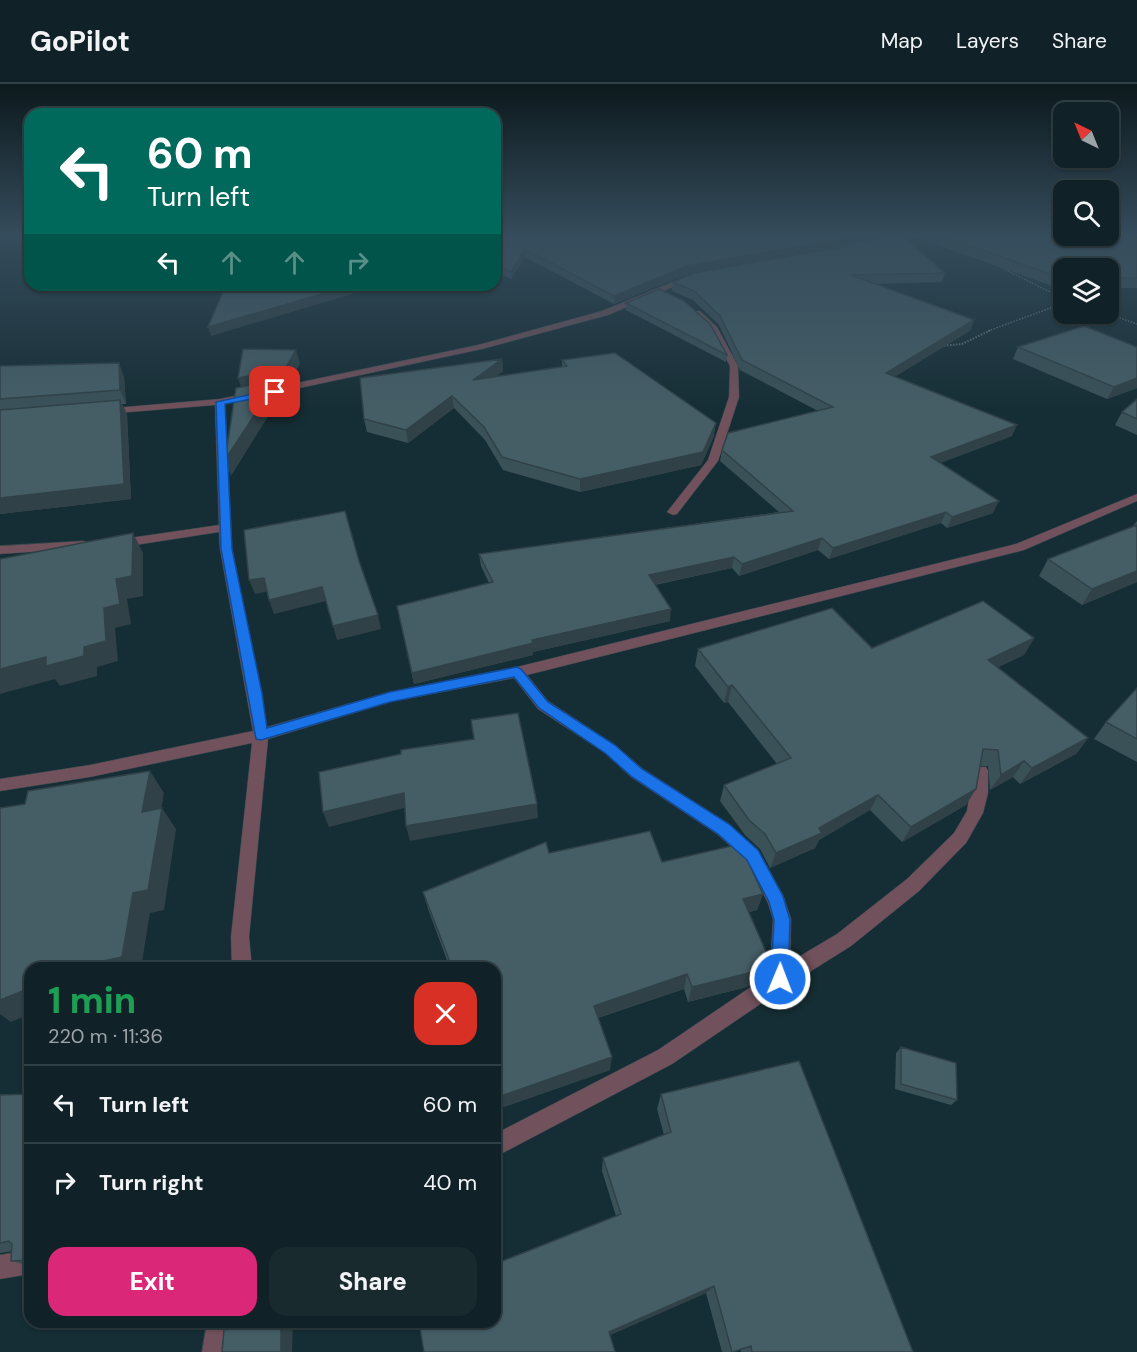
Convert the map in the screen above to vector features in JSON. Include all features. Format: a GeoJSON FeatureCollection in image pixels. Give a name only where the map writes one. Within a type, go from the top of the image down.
{"type":"FeatureCollection","features":[{"type":"Feature","properties":{"kind":"street"},"geometry":{"type":"LineString","coordinates":[[91,412],[220,402],[479,347],[605,313],[655,293]]}},
{"type":"Feature","properties":{"kind":"street"},"geometry":{"type":"LineString","coordinates":[[665,293],[674,297]]}},
{"type":"Feature","properties":{"kind":"street"},"geometry":{"type":"LineString","coordinates":[[674,512],[713,460],[734,397],[734,366],[714,329],[688,304]]}},
{"type":"Feature","properties":{"kind":"street"},"geometry":{"type":"LineString","coordinates":[[220,402],[226,549],[255,693],[261,735],[240,937],[242,962]]}},
{"type":"Feature","properties":{"kind":"street"},"geometry":{"type":"LineString","coordinates":[[0,785],[90,771],[261,735],[390,697],[517,672],[1020,547],[1137,497]]}},
{"type":"Feature","properties":{"kind":"street"},"geometry":{"type":"LineString","coordinates":[[0,550],[100,544],[226,527]]}},
{"type":"Feature","properties":{"kind":"street"},"geometry":{"type":"LineString","coordinates":[[517,672],[543,705],[610,749],[637,773],[723,829],[752,855],[777,901],[782,920],[780,979]]}},
{"type":"Feature","properties":{"kind":"street"},"geometry":{"type":"LineString","coordinates":[[501,1143],[664,1057],[780,979],[844,940],[913,885],[960,838],[975,813],[980,793],[980,771]]}},
{"type":"Feature","properties":{"kind":"street"},"geometry":{"type":"LineString","coordinates":[[0,1267],[24,1263]]}},
{"type":"Feature","properties":{"kind":"street"},"geometry":{"type":"LineString","coordinates":[[215,1352],[219,1328]]}},
{"type":"Feature","properties":{"kind":"path"},"geometry":{"type":"LineString","coordinates":[[933,347],[962,344],[1005,323],[1053,305]]}},
{"type":"Feature","properties":{"kind":"path"},"geometry":{"type":"LineString","coordinates":[[1119,318],[1137,324]]}},
{"type":"Feature","properties":{"kind":"building"},"geometry":{"type":"Polygon","coordinates":[[[222,293],[325,293],[208,327],[222,293]]]}},
{"type":"Feature","properties":{"kind":"building"},"geometry":{"type":"Polygon","coordinates":[[[649,293],[668,293],[684,301],[710,324],[727,355],[626,303],[649,293]]]}},
{"type":"Feature","properties":{"kind":"building"},"geometry":{"type":"Polygon","coordinates":[[[696,293],[901,293],[974,320],[886,373],[1017,425],[931,457],[999,501],[952,517],[946,512],[833,548],[822,538],[742,564],[734,557],[649,575],[671,609],[532,640],[533,643],[412,673],[397,606],[493,582],[479,554],[793,511],[722,450],[728,433],[833,407],[742,360],[720,316],[696,293]]]}},
{"type":"Feature","properties":{"kind":"building"},"geometry":{"type":"Polygon","coordinates":[[[1084,326],[1137,347],[1137,378],[1114,387],[1018,347],[1084,326]]]}},
{"type":"Feature","properties":{"kind":"building"},"geometry":{"type":"Polygon","coordinates":[[[243,349],[296,350],[285,369],[238,378],[243,349]]]}},
{"type":"Feature","properties":{"kind":"building"},"geometry":{"type":"Polygon","coordinates":[[[615,353],[716,423],[703,452],[580,479],[502,457],[484,427],[452,396],[406,430],[364,419],[360,378],[502,359],[473,380],[567,366],[562,360],[615,353]]]}},
{"type":"Feature","properties":{"kind":"building"},"geometry":{"type":"Polygon","coordinates":[[[119,363],[120,390],[0,399],[0,366],[119,363]]]}},
{"type":"Feature","properties":{"kind":"building"},"geometry":{"type":"Polygon","coordinates":[[[278,379],[225,460],[236,388],[278,379]]]}},
{"type":"Feature","properties":{"kind":"building"},"geometry":{"type":"Polygon","coordinates":[[[1137,399],[1137,419],[1122,412],[1137,399]]]}},
{"type":"Feature","properties":{"kind":"building"},"geometry":{"type":"Polygon","coordinates":[[[120,400],[124,484],[0,498],[0,410],[120,400]]]}},
{"type":"Feature","properties":{"kind":"building"},"geometry":{"type":"Polygon","coordinates":[[[345,511],[378,615],[333,626],[322,587],[269,600],[264,578],[249,580],[244,530],[345,511]]]}},
{"type":"Feature","properties":{"kind":"building"},"geometry":{"type":"Polygon","coordinates":[[[1137,525],[1137,571],[1092,589],[1048,559],[1137,525]]]}},
{"type":"Feature","properties":{"kind":"building"},"geometry":{"type":"Polygon","coordinates":[[[133,533],[132,576],[116,579],[120,604],[104,608],[106,641],[84,647],[84,656],[46,666],[46,657],[0,669],[0,559],[133,533]]]}},
{"type":"Feature","properties":{"kind":"building"},"geometry":{"type":"Polygon","coordinates":[[[983,601],[1034,638],[988,660],[1088,738],[1032,768],[1024,761],[1001,775],[998,750],[983,749],[976,789],[911,827],[878,795],[819,828],[822,833],[776,853],[765,834],[749,820],[724,785],[791,758],[732,685],[728,687],[698,649],[832,608],[872,648],[983,601]]]}},
{"type":"Feature","properties":{"kind":"building"},"geometry":{"type":"Polygon","coordinates":[[[1137,688],[1137,739],[1106,722],[1137,688]]]}},
{"type":"Feature","properties":{"kind":"building"},"geometry":{"type":"Polygon","coordinates":[[[518,713],[537,804],[406,826],[404,793],[323,812],[319,772],[401,754],[401,750],[474,739],[471,720],[518,713]]]}},
{"type":"Feature","properties":{"kind":"building"},"geometry":{"type":"Polygon","coordinates":[[[150,771],[142,812],[162,808],[148,890],[133,893],[122,957],[99,962],[24,962],[24,990],[0,1000],[0,808],[25,804],[28,791],[150,771]]]}},
{"type":"Feature","properties":{"kind":"building"},"geometry":{"type":"Polygon","coordinates":[[[650,831],[662,862],[740,844],[763,894],[743,899],[770,961],[753,972],[692,987],[687,974],[594,1006],[612,1057],[501,1096],[501,962],[450,962],[423,892],[546,842],[549,853],[650,831]]]}},
{"type":"Feature","properties":{"kind":"building"},"geometry":{"type":"Polygon","coordinates":[[[901,1047],[956,1063],[957,1100],[901,1084],[901,1047]]]}},
{"type":"Feature","properties":{"kind":"building"},"geometry":{"type":"Polygon","coordinates":[[[799,1061],[913,1352],[752,1352],[751,1346],[732,1352],[714,1286],[609,1332],[615,1352],[424,1352],[420,1328],[501,1328],[501,1262],[621,1214],[603,1158],[671,1132],[661,1094],[799,1061]]]}},
{"type":"Feature","properties":{"kind":"building"},"geometry":{"type":"Polygon","coordinates":[[[24,1094],[24,1260],[11,1261],[12,1244],[9,1241],[0,1243],[0,1095],[24,1094]]]}},
{"type":"Feature","properties":{"kind":"building"},"geometry":{"type":"Polygon","coordinates":[[[281,1328],[281,1352],[222,1352],[224,1330],[281,1328]]]}},
{"type":"Feature","properties":{"kind":"route"},"geometry":{"type":"LineString","coordinates":[[275,392],[220,402],[226,549],[255,693],[261,735],[390,697],[517,672],[543,705],[610,749],[637,773],[737,839],[752,855],[777,901],[782,920],[780,979]]}}]}
